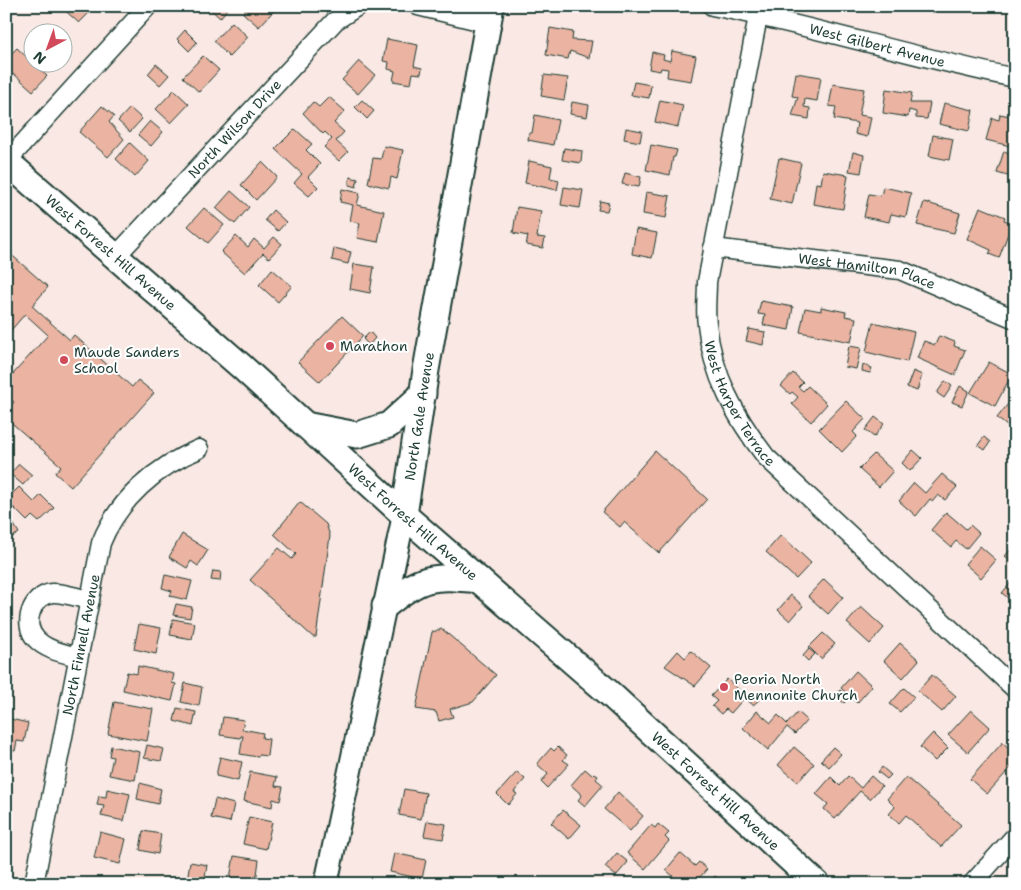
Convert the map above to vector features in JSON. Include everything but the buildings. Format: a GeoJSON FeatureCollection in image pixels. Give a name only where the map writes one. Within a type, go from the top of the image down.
{"type":"FeatureCollection","features":[{"type":"Feature","properties":{"kind":"main road","name":"North Gale Avenue"},"geometry":{"type":"LineString","coordinates":[[404,515],[422,394],[489,14]]}},
{"type":"Feature","properties":{"kind":"main road","name":"West Forrest Hill Avenue"},"geometry":{"type":"LineString","coordinates":[[6,161],[116,256],[404,515],[609,693],[817,884]]}},
{"type":"Feature","properties":{"kind":"main road"},"geometry":{"type":"LineString","coordinates":[[305,425],[357,435],[389,425],[422,394]]}},
{"type":"Feature","properties":{"kind":"main road"},"geometry":{"type":"LineString","coordinates":[[385,606],[409,586],[429,579],[452,577],[479,580]]}},
{"type":"Feature","properties":{"kind":"street"},"geometry":{"type":"LineString","coordinates":[[6,161],[148,6]]}},
{"type":"Feature","properties":{"kind":"street","name":"North Wilson Drive"},"geometry":{"type":"LineString","coordinates":[[116,256],[335,21],[358,6]]}},
{"type":"Feature","properties":{"kind":"street"},"geometry":{"type":"LineString","coordinates":[[418,6],[489,14]]}},
{"type":"Feature","properties":{"kind":"street","name":"West Gilbert Avenue"},"geometry":{"type":"LineString","coordinates":[[712,6],[758,11],[950,65],[1015,78]]}},
{"type":"Feature","properties":{"kind":"street","name":"West Harper Terrace"},"geometry":{"type":"LineString","coordinates":[[758,11],[707,282],[707,324],[716,368],[727,397],[746,432],[766,457],[1015,689]]}},
{"type":"Feature","properties":{"kind":"street","name":"West Hamilton Place"},"geometry":{"type":"LineString","coordinates":[[713,248],[900,270],[1015,319]]}},
{"type":"Feature","properties":{"kind":"street","name":"North Finnell Avenue"},"geometry":{"type":"LineString","coordinates":[[34,884],[101,543],[115,516],[160,469],[178,457],[198,449]]}},
{"type":"Feature","properties":{"kind":"street","name":"North Gale Avenue"},"geometry":{"type":"LineString","coordinates":[[326,884],[404,515]]}},
{"type":"Feature","properties":{"kind":"street"},"geometry":{"type":"LineString","coordinates":[[78,656],[55,651],[34,638],[29,625],[30,612],[38,598],[52,593],[90,600]]}},
{"type":"Feature","properties":{"kind":"street"},"geometry":{"type":"LineString","coordinates":[[972,884],[1015,836]]}},
{"type":"Feature","properties":{"kind":"place","name":"Marathon"},"geometry":{"type":"Point","coordinates":[330,346]}},
{"type":"Feature","properties":{"kind":"place","name":"Maude Sanders School"},"geometry":{"type":"Point","coordinates":[64,360]}},
{"type":"Feature","properties":{"kind":"place","name":"Peoria North Mennonite Church"},"geometry":{"type":"Point","coordinates":[724,687]}}]}
